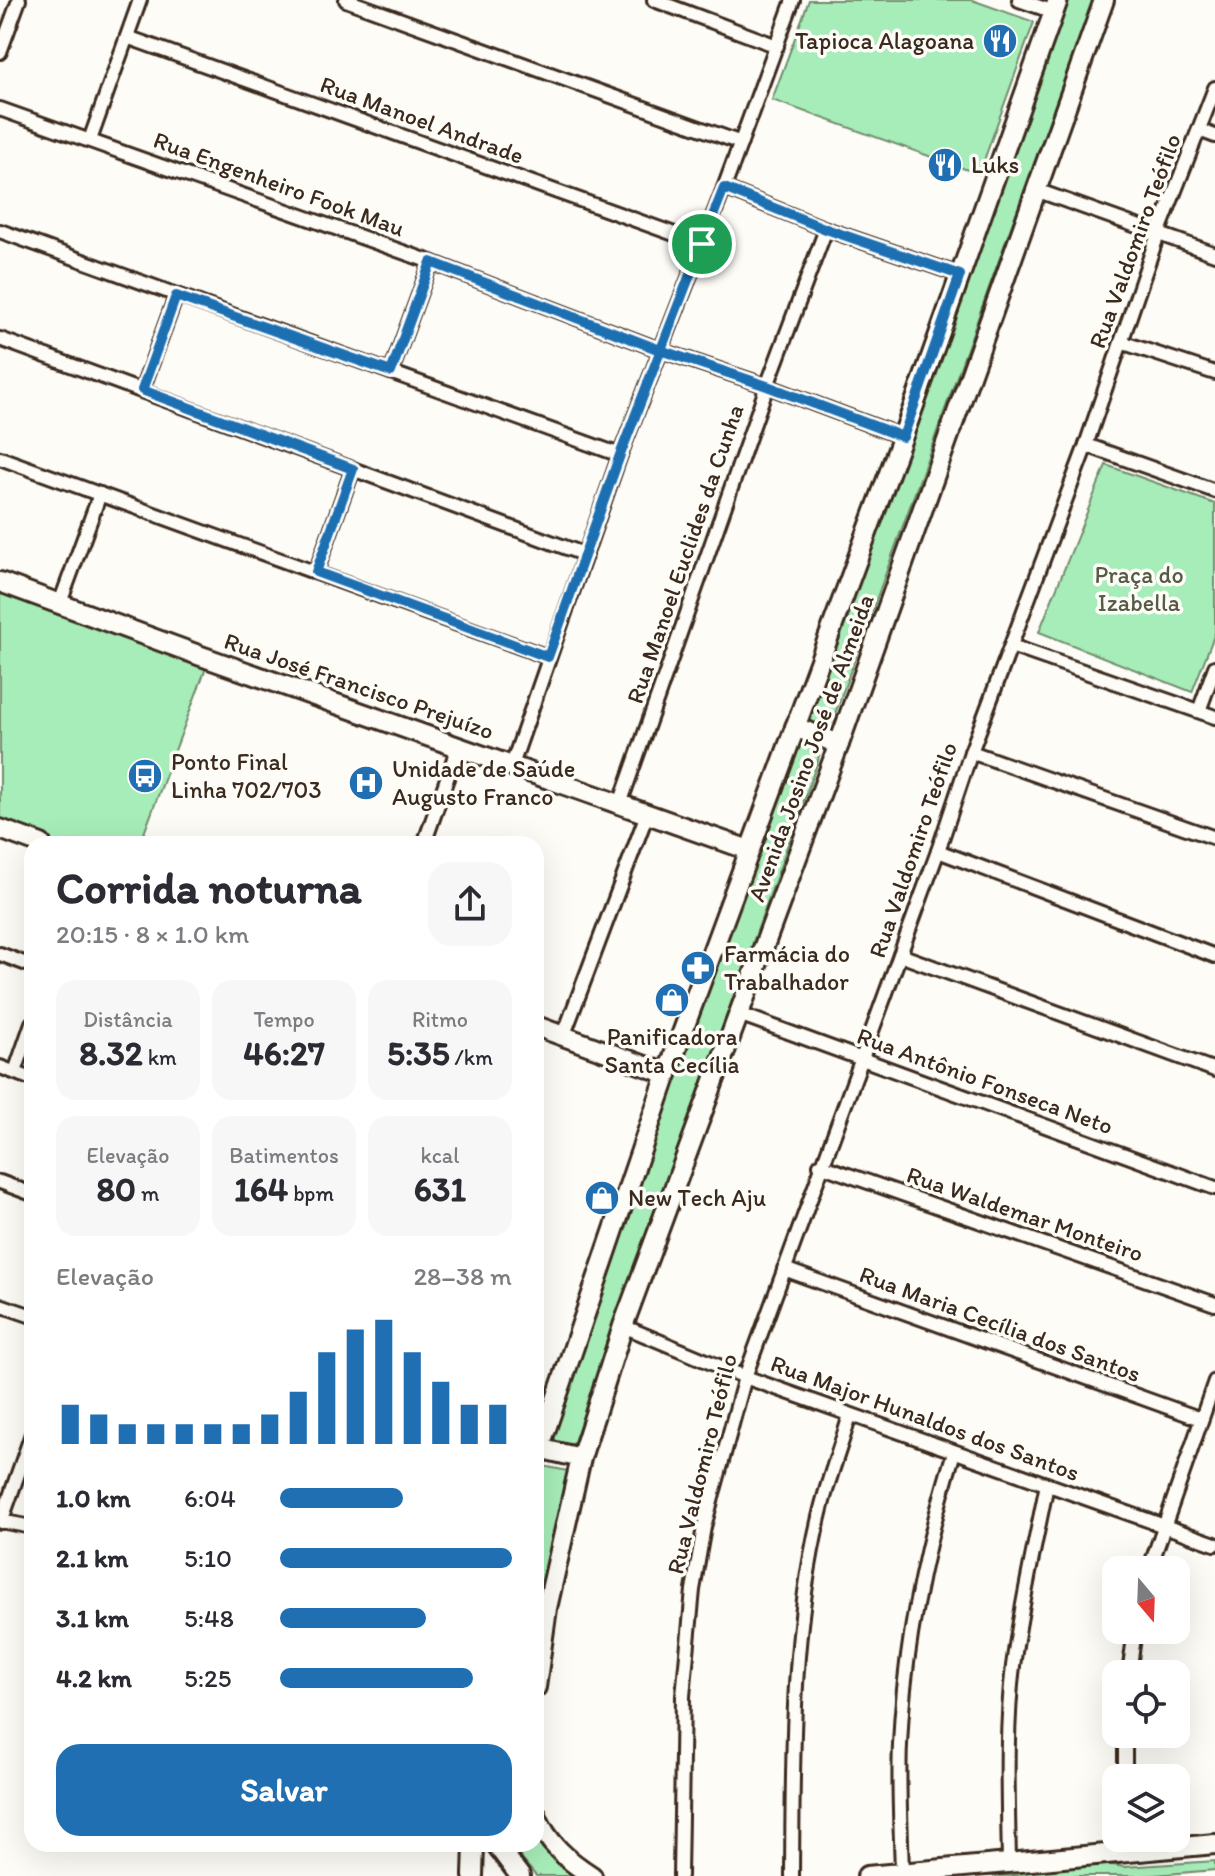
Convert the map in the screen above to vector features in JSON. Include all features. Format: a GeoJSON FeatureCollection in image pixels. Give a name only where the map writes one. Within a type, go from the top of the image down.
{"type":"FeatureCollection","features":[{"type":"Feature","properties":{"kind":"main road","name":"Avenida Josino José de Almeida"},"geometry":{"type":"LineString","coordinates":[[544,1630],[581,1458],[623,1326],[839,744],[1104,0]]}},
{"type":"Feature","properties":{"kind":"main road","name":"Avenida Josino José de Almeida"},"geometry":{"type":"LineString","coordinates":[[544,1433],[667,1074],[903,437],[1056,6]]}},
{"type":"Feature","properties":{"kind":"main road","name":"Rua José Francisco Prejuízo"},"geometry":{"type":"LineString","coordinates":[[0,582],[749,850]]}},
{"type":"Feature","properties":{"kind":"main road"},"geometry":{"type":"LineString","coordinates":[[795,727],[839,744]]}},
{"type":"Feature","properties":{"kind":"main road"},"geometry":{"type":"LineString","coordinates":[[0,829],[24,838]]}},
{"type":"Feature","properties":{"kind":"main road"},"geometry":{"type":"LineString","coordinates":[[544,1033],[667,1074]]}},
{"type":"Feature","properties":{"kind":"main road"},"geometry":{"type":"LineString","coordinates":[[544,1454],[581,1458]]}},
{"type":"Feature","properties":{"kind":"main road"},"geometry":{"type":"LineString","coordinates":[[544,1833],[565,1859],[592,1876]]}},
{"type":"Feature","properties":{"kind":"main road"},"geometry":{"type":"LineString","coordinates":[[1190,1844],[1215,1844]]}},
{"type":"Feature","properties":{"kind":"main road"},"geometry":{"type":"LineString","coordinates":[[867,1876],[1009,1864],[1102,1849]]}},
{"type":"Feature","properties":{"kind":"main road"},"geometry":{"type":"LineString","coordinates":[[473,1876],[474,1852]]}},
{"type":"Feature","properties":{"kind":"main road"},"geometry":{"type":"LineString","coordinates":[[502,1852],[520,1876]]}},
{"type":"Feature","properties":{"kind":"main road"},"geometry":{"type":"LineString","coordinates":[[1141,1852],[1151,1857],[1215,1853]]}},
{"type":"Feature","properties":{"kind":"street"},"geometry":{"type":"LineString","coordinates":[[0,52],[19,0]]}},
{"type":"Feature","properties":{"kind":"street"},"geometry":{"type":"LineString","coordinates":[[90,140],[140,0]]}},
{"type":"Feature","properties":{"kind":"street"},"geometry":{"type":"LineString","coordinates":[[346,0],[741,143]]}},
{"type":"Feature","properties":{"kind":"street"},"geometry":{"type":"LineString","coordinates":[[654,0],[777,46]]}},
{"type":"Feature","properties":{"kind":"street"},"geometry":{"type":"LineString","coordinates":[[512,765],[620,455],[793,0]]}},
{"type":"Feature","properties":{"kind":"street"},"geometry":{"type":"LineString","coordinates":[[1019,0],[1056,6]]}},
{"type":"Feature","properties":{"kind":"street","name":"Rua Manoel Andrade"},"geometry":{"type":"LineString","coordinates":[[127,37],[702,244]]}},
{"type":"Feature","properties":{"kind":"street","name":"Rua Valdomiro Teófilo"},"geometry":{"type":"LineString","coordinates":[[680,1876],[683,1696],[693,1590],[704,1527],[745,1377],[820,1165],[938,851],[971,752],[1086,445],[1158,234],[1215,88]]}},
{"type":"Feature","properties":{"kind":"street","name":"Rua Engenheiro Fook Mau"},"geometry":{"type":"LineString","coordinates":[[0,109],[431,262],[660,350],[903,437]]}},
{"type":"Feature","properties":{"kind":"street"},"geometry":{"type":"LineString","coordinates":[[1199,130],[1215,136]]}},
{"type":"Feature","properties":{"kind":"street"},"geometry":{"type":"LineString","coordinates":[[724,188],[826,229],[960,275]]}},
{"type":"Feature","properties":{"kind":"street"},"geometry":{"type":"LineString","coordinates":[[1036,190],[1215,254]]}},
{"type":"Feature","properties":{"kind":"street","name":"Rua Manoel Euclides da Cunha"},"geometry":{"type":"LineString","coordinates":[[620,804],[767,386],[826,229]]}},
{"type":"Feature","properties":{"kind":"street"},"geometry":{"type":"LineString","coordinates":[[0,231],[620,455]]}},
{"type":"Feature","properties":{"kind":"street"},"geometry":{"type":"LineString","coordinates":[[391,372],[431,262]]}},
{"type":"Feature","properties":{"kind":"street"},"geometry":{"type":"LineString","coordinates":[[142,390],[176,296]]}},
{"type":"Feature","properties":{"kind":"street"},"geometry":{"type":"LineString","coordinates":[[0,339],[586,555]]}},
{"type":"Feature","properties":{"kind":"street"},"geometry":{"type":"LineString","coordinates":[[1121,342],[1215,373]]}},
{"type":"Feature","properties":{"kind":"street"},"geometry":{"type":"LineString","coordinates":[[1086,445],[1215,491]]}},
{"type":"Feature","properties":{"kind":"street"},"geometry":{"type":"LineString","coordinates":[[0,458],[548,657]]}},
{"type":"Feature","properties":{"kind":"street"},"geometry":{"type":"LineString","coordinates":[[316,572],[353,469]]}},
{"type":"Feature","properties":{"kind":"street"},"geometry":{"type":"LineString","coordinates":[[60,603],[100,494]]}},
{"type":"Feature","properties":{"kind":"street"},"geometry":{"type":"LineString","coordinates":[[1011,646],[1215,717]]}},
{"type":"Feature","properties":{"kind":"street"},"geometry":{"type":"LineString","coordinates":[[1199,711],[1215,667]]}},
{"type":"Feature","properties":{"kind":"street"},"geometry":{"type":"LineString","coordinates":[[427,836],[458,747]]}},
{"type":"Feature","properties":{"kind":"street"},"geometry":{"type":"LineString","coordinates":[[971,752],[1215,838]]}},
{"type":"Feature","properties":{"kind":"street"},"geometry":{"type":"LineString","coordinates":[[563,1037],[647,814]]}},
{"type":"Feature","properties":{"kind":"street"},"geometry":{"type":"LineString","coordinates":[[938,851],[1215,956]]}},
{"type":"Feature","properties":{"kind":"street"},"geometry":{"type":"LineString","coordinates":[[0,954],[24,963]]}},
{"type":"Feature","properties":{"kind":"street"},"geometry":{"type":"LineString","coordinates":[[900,955],[1215,1070]]}},
{"type":"Feature","properties":{"kind":"street","name":"Rua Antônio Fonseca Neto"},"geometry":{"type":"LineString","coordinates":[[739,1014],[1215,1188]]}},
{"type":"Feature","properties":{"kind":"street"},"geometry":{"type":"LineString","coordinates":[[15,1072],[24,1046]]}},
{"type":"Feature","properties":{"kind":"street"},"geometry":{"type":"LineString","coordinates":[[0,1067],[24,1076]]}},
{"type":"Feature","properties":{"kind":"street","name":"Rua Waldemar Monteiro"},"geometry":{"type":"LineString","coordinates":[[820,1165],[1215,1304]]}},
{"type":"Feature","properties":{"kind":"street"},"geometry":{"type":"LineString","coordinates":[[0,1182],[24,1191]]}},
{"type":"Feature","properties":{"kind":"street","name":"Rua Maria Cecília dos Santos"},"geometry":{"type":"LineString","coordinates":[[784,1269],[1201,1419]]}},
{"type":"Feature","properties":{"kind":"street"},"geometry":{"type":"LineString","coordinates":[[0,1305],[24,1313]]}},
{"type":"Feature","properties":{"kind":"street","name":"Rua Major Hunaldos dos Santos"},"geometry":{"type":"LineString","coordinates":[[623,1326],[745,1377],[1215,1544]]}},
{"type":"Feature","properties":{"kind":"street"},"geometry":{"type":"LineString","coordinates":[[1153,1556],[1215,1381]]}},
{"type":"Feature","properties":{"kind":"street"},"geometry":{"type":"LineString","coordinates":[[792,1876],[793,1709],[801,1620],[821,1510],[850,1415]]}},
{"type":"Feature","properties":{"kind":"street"},"geometry":{"type":"LineString","coordinates":[[902,1873],[900,1745],[909,1642],[930,1530],[954,1452]]}},
{"type":"Feature","properties":{"kind":"street"},"geometry":{"type":"LineString","coordinates":[[24,1456],[0,1522],[24,1526]]}},
{"type":"Feature","properties":{"kind":"street"},"geometry":{"type":"LineString","coordinates":[[1009,1864],[1008,1744],[1013,1668],[1047,1484]]}},
{"type":"Feature","properties":{"kind":"green space"},"geometry":{"type":"Polygon","coordinates":[[[809,0],[972,0],[1034,22],[979,174],[772,100],[809,0]]]}},
{"type":"Feature","properties":{"kind":"green space"},"geometry":{"type":"Polygon","coordinates":[[[1067,0],[1093,0],[832,722],[813,722],[805,712],[1067,0]]]}},
{"type":"Feature","properties":{"kind":"green space","name":"Praça do Izabella"},"geometry":{"type":"Polygon","coordinates":[[[1106,465],[1215,504],[1215,633],[1192,692],[1039,632],[1106,465]]]}},
{"type":"Feature","properties":{"kind":"green space"},"geometry":{"type":"Polygon","coordinates":[[[0,592],[207,665],[143,836],[36,836],[0,822],[0,592]]]}},
{"type":"Feature","properties":{"kind":"green space"},"geometry":{"type":"Polygon","coordinates":[[[800,740],[820,749],[818,761],[573,1444],[563,1448],[549,1433],[584,1325],[800,740]]]}},
{"type":"Feature","properties":{"kind":"green space"},"geometry":{"type":"Polygon","coordinates":[[[544,1466],[568,1471],[544,1576],[544,1466]]]}},
{"type":"Feature","properties":{"kind":"green space"},"geometry":{"type":"Polygon","coordinates":[[[544,1847],[571,1876],[536,1876],[516,1852],[544,1852],[544,1847]]]}},
{"type":"Feature","properties":{"kind":"green space"},"geometry":{"type":"Polygon","coordinates":[[[1215,1861],[1215,1870],[1142,1876],[970,1876],[1108,1864],[1124,1867],[1215,1861]]]}},
{"type":"Feature","properties":{"kind":"place","name":"Tapioca Alagoana"},"geometry":{"type":"Point","coordinates":[1000,41]}},
{"type":"Feature","properties":{"kind":"place","name":"Luks"},"geometry":{"type":"Point","coordinates":[945,165]}},
{"type":"Feature","properties":{"kind":"place","name":"Ponto Final Linha 702/703"},"geometry":{"type":"Point","coordinates":[145,776]}},
{"type":"Feature","properties":{"kind":"place","name":"Unidade de Saúde Augusto Franco"},"geometry":{"type":"Point","coordinates":[366,783]}},
{"type":"Feature","properties":{"kind":"place","name":"Farmácia do Trabalhador"},"geometry":{"type":"Point","coordinates":[698,968]}},
{"type":"Feature","properties":{"kind":"place","name":"Panificadora Santa Cecília"},"geometry":{"type":"Point","coordinates":[672,1000]}},
{"type":"Feature","properties":{"kind":"place","name":"New Tech Aju"},"geometry":{"type":"Point","coordinates":[602,1198]}},
{"type":"Feature","properties":{"kind":"route"},"geometry":{"type":"LineString","coordinates":[[702,244],[660,350],[620,455],[548,657],[316,572],[353,469],[142,390],[176,296],[391,372],[431,262],[660,350],[903,437],[960,275],[826,229],[724,188],[702,244]]}}]}
